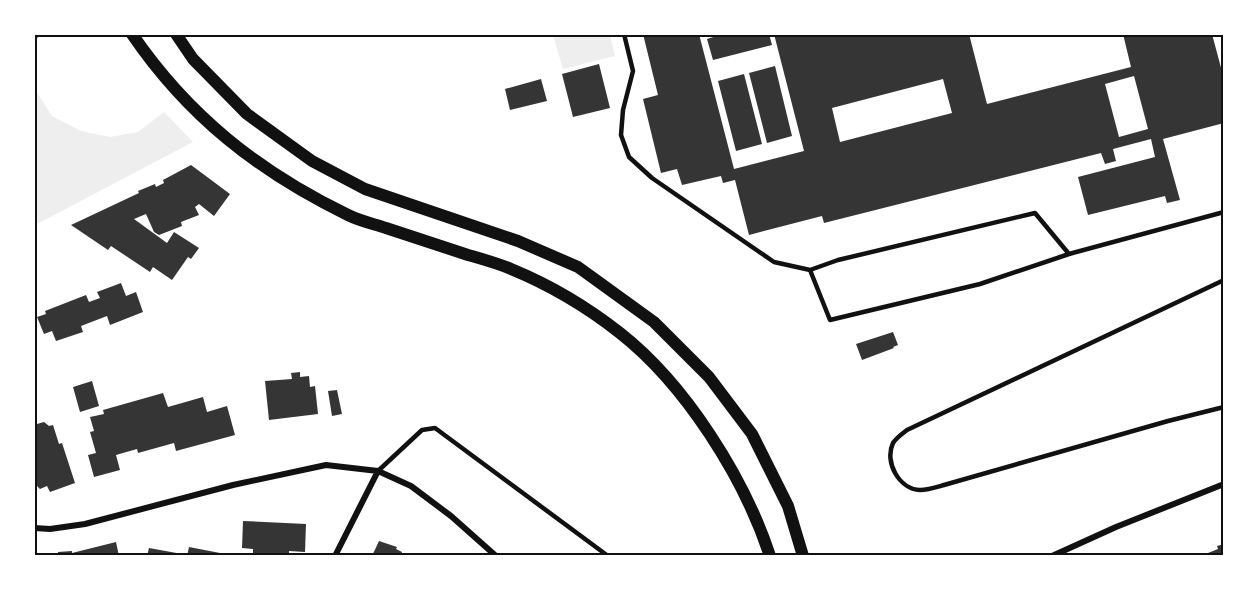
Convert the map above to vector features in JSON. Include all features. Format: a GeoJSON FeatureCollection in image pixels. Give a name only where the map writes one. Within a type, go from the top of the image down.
{"type":"FeatureCollection","features":[{"type":"Feature","properties":{"kind":"main road"},"geometry":{"type":"LineString","coordinates":[[132,34],[160,73],[202,118],[237,148],[286,182],[350,216],[511,268],[582,304],[622,334],[660,371],[699,418],[732,471],[762,531],[770,555]]}},
{"type":"Feature","properties":{"kind":"main road"},"geometry":{"type":"LineString","coordinates":[[176,34],[193,59],[247,114],[312,161],[365,189],[518,241],[578,267],[654,322],[709,377],[752,434],[788,506],[803,555]]}},
{"type":"Feature","properties":{"kind":"street"},"geometry":{"type":"LineString","coordinates":[[34,528],[50,529],[86,524],[233,485],[326,465],[378,471],[411,486],[452,516],[496,555]]}},
{"type":"Feature","properties":{"kind":"street"},"geometry":{"type":"LineString","coordinates":[[335,555],[378,471]]}},
{"type":"Feature","properties":{"kind":"street"},"geometry":{"type":"LineString","coordinates":[[1052,555],[1224,484]]}},
{"type":"Feature","properties":{"kind":"lane"},"geometry":{"type":"LineString","coordinates":[[624,34],[633,71],[623,110],[621,135],[629,157],[652,178],[774,262],[810,270],[838,260],[1035,213],[1069,254]]}},
{"type":"Feature","properties":{"kind":"lane"},"geometry":{"type":"LineString","coordinates":[[810,270],[830,320],[980,284],[1069,254],[1224,212]]}},
{"type":"Feature","properties":{"kind":"lane"},"geometry":{"type":"LineString","coordinates":[[1224,280],[907,430],[893,442],[891,459],[896,475],[904,485],[920,490],[1224,407]]}},
{"type":"Feature","properties":{"kind":"lane"},"geometry":{"type":"LineString","coordinates":[[378,471],[422,430],[435,428],[608,555]]}},
{"type":"Feature","properties":{"kind":"path"},"geometry":{"type":"LineString","coordinates":[[34,37],[40,34]]}},
{"type":"Feature","properties":{"kind":"shaded area"},"geometry":{"type":"Polygon","coordinates":[[[553,35],[610,35],[615,56],[563,69],[553,35]]]}},
{"type":"Feature","properties":{"kind":"shaded area"},"geometry":{"type":"Polygon","coordinates":[[[34,88],[52,116],[81,131],[110,137],[138,132],[164,112],[193,142],[35,225],[34,88]]]}},
{"type":"Feature","properties":{"kind":"building"},"geometry":{"type":"Polygon","coordinates":[[[643,34],[699,34],[734,169],[804,151],[774,34],[969,34],[987,104],[1131,67],[1123,34],[1212,34],[1224,79],[1224,123],[1163,139],[1180,200],[1167,203],[1165,196],[1088,215],[1078,177],[1155,157],[1151,139],[1113,149],[1116,161],[1105,164],[1101,153],[824,223],[822,216],[749,235],[735,180],[723,183],[721,176],[682,185],[677,169],[661,173],[643,99],[658,95],[643,34]],[[1134,76],[1105,84],[1119,137],[1148,129],[1134,76]],[[943,79],[832,108],[840,142],[952,113],[943,79]]]}},
{"type":"Feature","properties":{"kind":"building"},"geometry":{"type":"Polygon","coordinates":[[[723,34],[769,34],[772,45],[713,60],[707,39],[723,34]]]}},
{"type":"Feature","properties":{"kind":"building"},"geometry":{"type":"Polygon","coordinates":[[[599,64],[610,108],[573,117],[562,74],[599,64]]]}},
{"type":"Feature","properties":{"kind":"building"},"geometry":{"type":"Polygon","coordinates":[[[775,66],[792,136],[767,143],[749,73],[775,66]]]}},
{"type":"Feature","properties":{"kind":"building"},"geometry":{"type":"Polygon","coordinates":[[[744,74],[762,144],[736,151],[718,81],[744,74]]]}},
{"type":"Feature","properties":{"kind":"building"},"geometry":{"type":"Polygon","coordinates":[[[541,79],[547,101],[510,110],[505,89],[541,79]]]}},
{"type":"Feature","properties":{"kind":"building"},"geometry":{"type":"Polygon","coordinates":[[[191,165],[230,194],[214,216],[199,204],[195,207],[199,215],[181,222],[182,226],[159,235],[154,232],[146,214],[134,219],[167,243],[174,232],[199,248],[191,259],[188,257],[172,280],[153,267],[150,272],[111,246],[108,250],[71,225],[139,193],[138,191],[164,183],[163,180],[191,165]]]}},
{"type":"Feature","properties":{"kind":"building"},"geometry":{"type":"Polygon","coordinates":[[[121,283],[126,296],[136,292],[143,312],[110,325],[107,316],[81,326],[83,332],[56,341],[52,331],[44,334],[37,317],[46,314],[45,311],[86,295],[89,302],[100,298],[97,292],[121,283]]]}},
{"type":"Feature","properties":{"kind":"building"},"geometry":{"type":"Polygon","coordinates":[[[893,332],[898,345],[862,360],[856,344],[893,332]]]}},
{"type":"Feature","properties":{"kind":"building"},"geometry":{"type":"Polygon","coordinates":[[[300,372],[300,377],[309,376],[310,387],[315,386],[318,414],[269,420],[265,381],[292,379],[291,373],[300,372]]]}},
{"type":"Feature","properties":{"kind":"building"},"geometry":{"type":"Polygon","coordinates":[[[92,381],[99,406],[80,412],[73,387],[92,381]]]}},
{"type":"Feature","properties":{"kind":"building"},"geometry":{"type":"Polygon","coordinates":[[[337,390],[342,414],[332,416],[328,391],[337,390]]]}},
{"type":"Feature","properties":{"kind":"building"},"geometry":{"type":"Polygon","coordinates":[[[163,393],[168,407],[203,397],[207,412],[227,406],[235,435],[176,451],[174,443],[138,453],[137,449],[116,455],[120,470],[94,477],[88,455],[96,453],[90,432],[94,431],[90,417],[104,414],[103,410],[163,393]]]}},
{"type":"Feature","properties":{"kind":"building"},"geometry":{"type":"Polygon","coordinates":[[[44,422],[49,426],[53,425],[59,444],[62,443],[75,483],[50,492],[47,486],[40,489],[37,486],[34,487],[34,429],[37,424],[44,422]]]}},
{"type":"Feature","properties":{"kind":"building"},"geometry":{"type":"Polygon","coordinates":[[[243,521],[306,524],[305,552],[289,551],[289,556],[253,556],[253,549],[242,548],[243,521]]]}},
{"type":"Feature","properties":{"kind":"building"},"geometry":{"type":"Polygon","coordinates":[[[379,541],[397,547],[396,549],[402,552],[401,556],[372,556],[379,541]]]}},
{"type":"Feature","properties":{"kind":"building"},"geometry":{"type":"Polygon","coordinates":[[[116,542],[119,556],[58,556],[58,552],[72,551],[72,553],[116,542]]]}},
{"type":"Feature","properties":{"kind":"building"},"geometry":{"type":"Polygon","coordinates":[[[1224,544],[1224,556],[1209,556],[1208,553],[1224,544]]]}},
{"type":"Feature","properties":{"kind":"building"},"geometry":{"type":"Polygon","coordinates":[[[189,547],[220,553],[220,556],[187,556],[189,547]]]}},
{"type":"Feature","properties":{"kind":"building"},"geometry":{"type":"Polygon","coordinates":[[[149,548],[182,554],[182,556],[147,556],[149,548]]]}}]}
